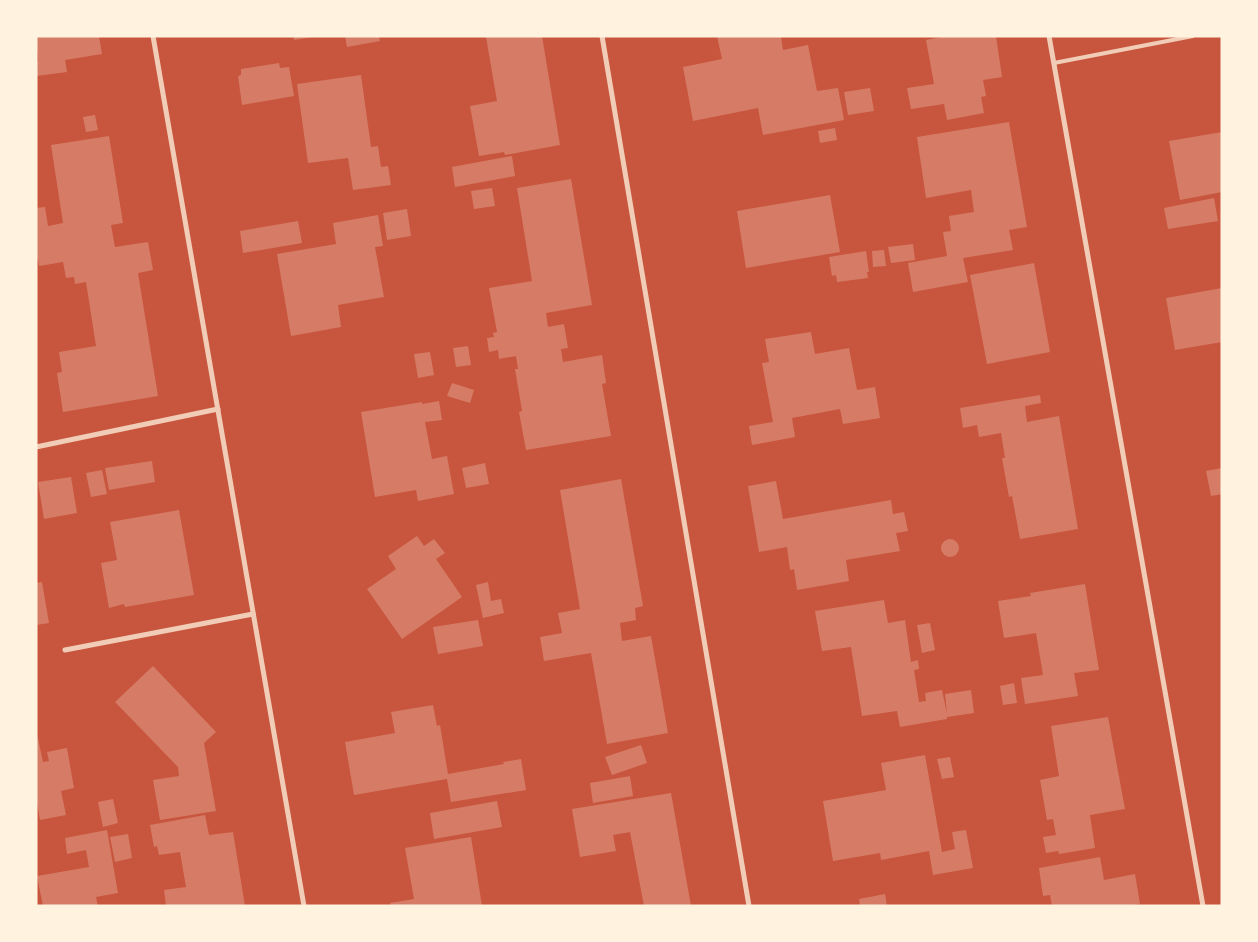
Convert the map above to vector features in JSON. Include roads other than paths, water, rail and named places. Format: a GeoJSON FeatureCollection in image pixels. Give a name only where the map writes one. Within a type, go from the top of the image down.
{"type":"FeatureCollection","features":[{"type":"Feature","properties":{"kind":"street"},"geometry":{"type":"LineString","coordinates":[[153,36],[304,906]]}},
{"type":"Feature","properties":{"kind":"street"},"geometry":{"type":"LineString","coordinates":[[602,36],[749,906]]}},
{"type":"Feature","properties":{"kind":"street"},"geometry":{"type":"LineString","coordinates":[[1049,36],[1203,906]]}},
{"type":"Feature","properties":{"kind":"street"},"geometry":{"type":"LineString","coordinates":[[36,447],[218,408]]}},
{"type":"Feature","properties":{"kind":"street"},"geometry":{"type":"LineString","coordinates":[[65,650],[253,614]]}},
{"type":"Feature","properties":{"kind":"lane"},"geometry":{"type":"LineString","coordinates":[[1054,63],[1193,36]]}}]}
